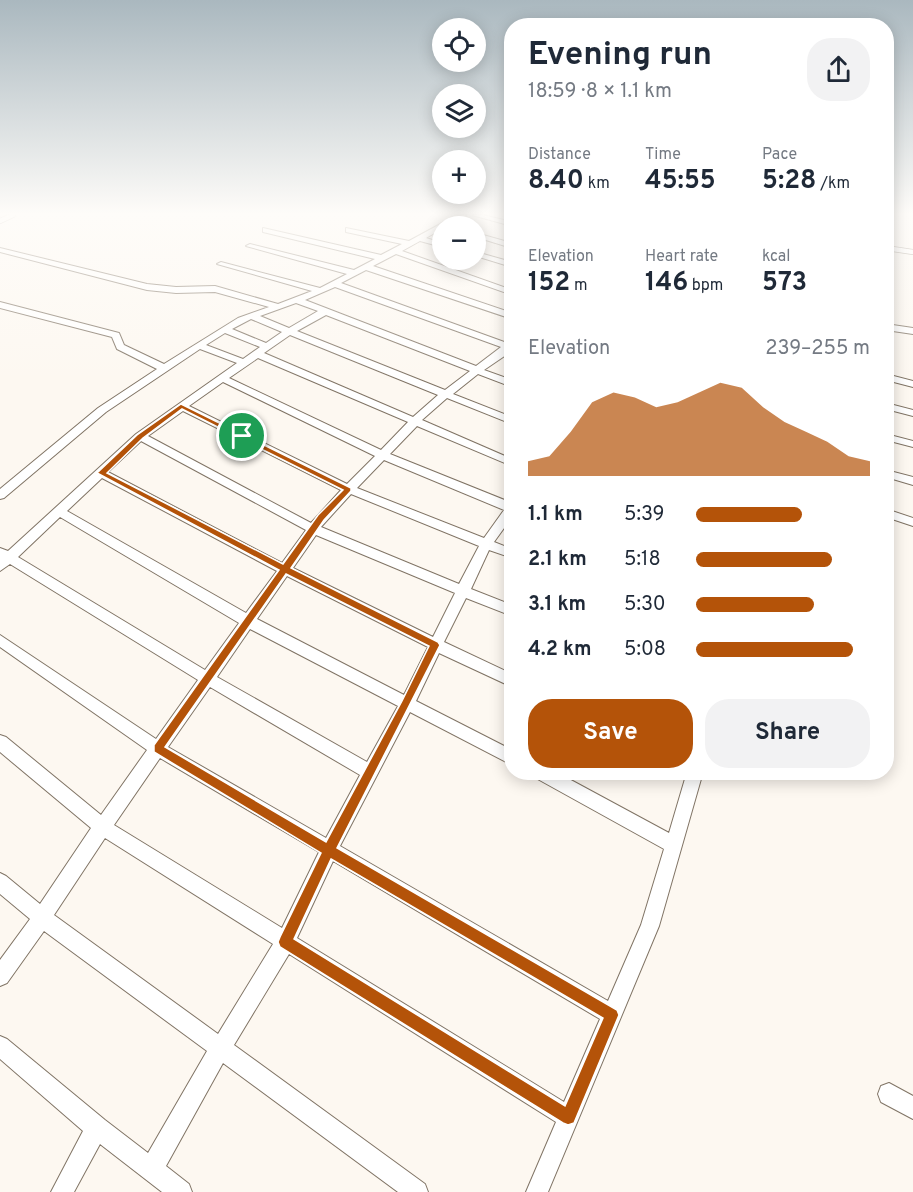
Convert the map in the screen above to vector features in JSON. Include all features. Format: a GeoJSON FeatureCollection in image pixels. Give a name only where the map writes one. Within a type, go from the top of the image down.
{"type":"FeatureCollection","features":[{"type":"Feature","properties":{"kind":"street"},"geometry":{"type":"LineString","coordinates":[[82,271],[147,287],[176,290],[215,289],[277,306]]}},
{"type":"Feature","properties":{"kind":"street"},"geometry":{"type":"LineString","coordinates":[[246,271],[321,291]]}},
{"type":"Feature","properties":{"kind":"street"},"geometry":{"type":"LineString","coordinates":[[346,271],[355,273]]}},
{"type":"Feature","properties":{"kind":"street"},"geometry":{"type":"LineString","coordinates":[[0,495],[102,410],[199,345],[251,316],[321,291],[359,271]]}},
{"type":"Feature","properties":{"kind":"street"},"geometry":{"type":"LineString","coordinates":[[377,271],[504,313]]}},
{"type":"Feature","properties":{"kind":"street"},"geometry":{"type":"LineString","coordinates":[[451,271],[504,289]]}},
{"type":"Feature","properties":{"kind":"street"},"geometry":{"type":"LineString","coordinates":[[335,284],[504,344]]}},
{"type":"Feature","properties":{"kind":"street"},"geometry":{"type":"LineString","coordinates":[[297,300],[504,381]]}},
{"type":"Feature","properties":{"kind":"street"},"geometry":{"type":"LineString","coordinates":[[0,305],[116,335],[120,347],[164,368]]}},
{"type":"Feature","properties":{"kind":"street"},"geometry":{"type":"LineString","coordinates":[[324,312],[288,332],[140,436],[60,512],[3,559],[369,772]]}},
{"type":"Feature","properties":{"kind":"street"},"geometry":{"type":"LineString","coordinates":[[251,316],[504,418]]}},
{"type":"Feature","properties":{"kind":"street"},"geometry":{"type":"LineString","coordinates":[[894,328],[913,331]]}},
{"type":"Feature","properties":{"kind":"street"},"geometry":{"type":"LineString","coordinates":[[225,330],[262,351],[414,422],[504,460]]}},
{"type":"Feature","properties":{"kind":"street"},"geometry":{"type":"LineString","coordinates":[[199,345],[245,363]]}},
{"type":"Feature","properties":{"kind":"street"},"geometry":{"type":"LineString","coordinates":[[0,976],[42,918],[102,827],[313,529],[348,489],[414,422],[444,395],[504,351]]}},
{"type":"Feature","properties":{"kind":"street"},"geometry":{"type":"LineString","coordinates":[[222,378],[382,455],[504,505]]}},
{"type":"Feature","properties":{"kind":"street"},"geometry":{"type":"LineString","coordinates":[[894,379],[913,384]]}},
{"type":"Feature","properties":{"kind":"street"},"geometry":{"type":"LineString","coordinates":[[181,406],[348,489],[504,551]]}},
{"type":"Feature","properties":{"kind":"street"},"geometry":{"type":"LineString","coordinates":[[894,408],[913,413]]}},
{"type":"Feature","properties":{"kind":"street"},"geometry":{"type":"LineString","coordinates":[[140,436],[313,529],[504,608]]}},
{"type":"Feature","properties":{"kind":"street"},"geometry":{"type":"LineString","coordinates":[[894,440],[913,444]]}},
{"type":"Feature","properties":{"kind":"street"},"geometry":{"type":"LineString","coordinates":[[102,473],[285,569],[504,677]]}},
{"type":"Feature","properties":{"kind":"street"},"geometry":{"type":"LineString","coordinates":[[894,475],[913,481]]}},
{"type":"Feature","properties":{"kind":"street"},"geometry":{"type":"LineString","coordinates":[[60,512],[248,621],[504,754]]}},
{"type":"Feature","properties":{"kind":"street"},"geometry":{"type":"LineString","coordinates":[[894,516],[913,522]]}},
{"type":"Feature","properties":{"kind":"street"},"geometry":{"type":"LineString","coordinates":[[152,1169],[220,1049],[285,942],[329,850],[407,703],[486,544],[504,518]]}},
{"type":"Feature","properties":{"kind":"street"},"geometry":{"type":"LineString","coordinates":[[0,640],[158,749],[612,1015]]}},
{"type":"Feature","properties":{"kind":"street"},"geometry":{"type":"LineString","coordinates":[[0,742],[102,827],[568,1117]]}},
{"type":"Feature","properties":{"kind":"street"},"geometry":{"type":"LineString","coordinates":[[555,780],[672,844]]}},
{"type":"Feature","properties":{"kind":"street"},"geometry":{"type":"LineString","coordinates":[[537,1192],[650,926],[692,780]]}},
{"type":"Feature","properties":{"kind":"street"},"geometry":{"type":"LineString","coordinates":[[0,882],[42,918],[417,1192]]}},
{"type":"Feature","properties":{"kind":"street"},"geometry":{"type":"LineString","coordinates":[[0,1046],[98,1128],[181,1192]]}},
{"type":"Feature","properties":{"kind":"street"},"geometry":{"type":"LineString","coordinates":[[889,1094],[913,1108]]}},
{"type":"Feature","properties":{"kind":"street"},"geometry":{"type":"LineString","coordinates":[[62,1192],[98,1128]]}},
{"type":"Feature","properties":{"kind":"route"},"geometry":{"type":"LineString","coordinates":[[242,436],[181,406],[140,436],[102,473],[285,569],[158,749],[329,850],[612,1015],[568,1117],[285,942],[329,850],[435,645],[285,569],[321,518],[348,489],[242,436]]}}]}
